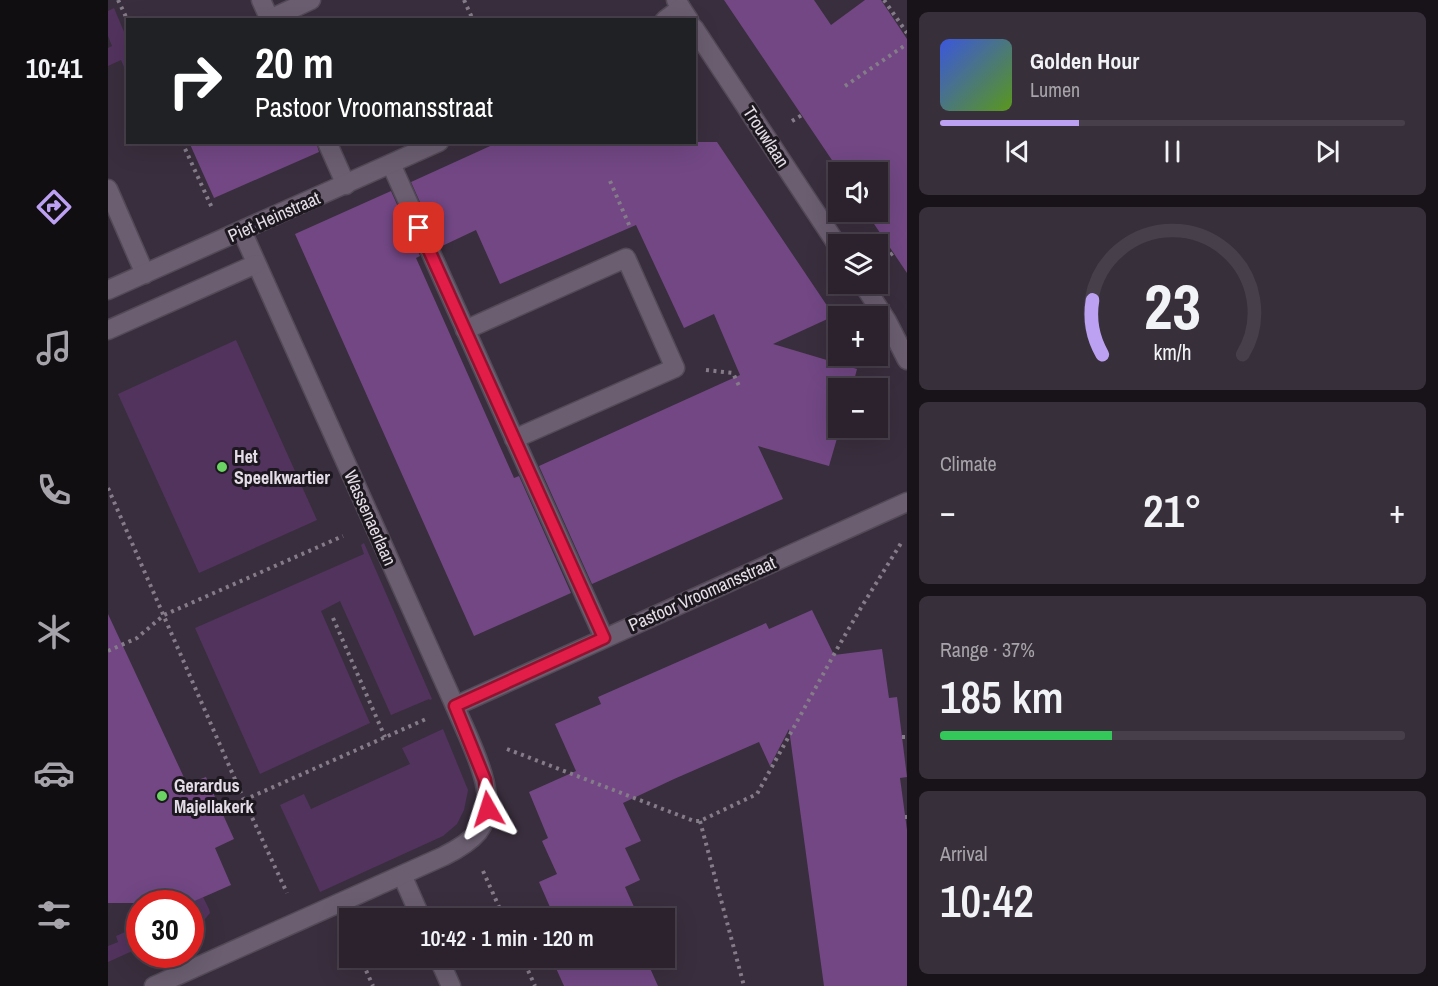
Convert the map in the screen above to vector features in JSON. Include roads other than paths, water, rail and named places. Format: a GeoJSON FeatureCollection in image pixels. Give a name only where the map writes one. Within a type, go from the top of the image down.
{"type":"FeatureCollection","features":[{"type":"Feature","properties":{"kind":"street"},"geometry":{"type":"LineString","coordinates":[[261,0],[270,18]]}},
{"type":"Feature","properties":{"kind":"street"},"geometry":{"type":"LineString","coordinates":[[272,18],[311,0]]}},
{"type":"Feature","properties":{"kind":"street"},"geometry":{"type":"LineString","coordinates":[[668,18],[682,9]]}},
{"type":"Feature","properties":{"kind":"street","name":"Trouwlaan"},"geometry":{"type":"LineString","coordinates":[[696,31],[830,234]]}},
{"type":"Feature","properties":{"kind":"street"},"geometry":{"type":"LineString","coordinates":[[328,144],[346,184]]}},
{"type":"Feature","properties":{"kind":"street","name":"Piet Heinstraat"},"geometry":{"type":"LineString","coordinates":[[108,290],[435,144]]}},
{"type":"Feature","properties":{"kind":"street"},"geometry":{"type":"LineString","coordinates":[[391,164],[604,638]]}},
{"type":"Feature","properties":{"kind":"street"},"geometry":{"type":"LineString","coordinates":[[108,189],[145,274]]}},
{"type":"Feature","properties":{"kind":"street","name":"Wassenaerlaan"},"geometry":{"type":"LineString","coordinates":[[234,235],[256,264],[455,706]]}},
{"type":"Feature","properties":{"kind":"street"},"geometry":{"type":"LineString","coordinates":[[465,330],[626,258],[675,368],[514,439]]}},
{"type":"Feature","properties":{"kind":"street"},"geometry":{"type":"LineString","coordinates":[[108,330],[256,264]]}},
{"type":"Feature","properties":{"kind":"street"},"geometry":{"type":"LineString","coordinates":[[869,294],[887,321],[907,360]]}},
{"type":"Feature","properties":{"kind":"street","name":"Pastoor Vroomansstraat"},"geometry":{"type":"LineString","coordinates":[[455,706],[907,502]]}},
{"type":"Feature","properties":{"kind":"street"},"geometry":{"type":"LineString","coordinates":[[154,986],[444,856],[479,831],[488,809],[485,780],[455,706]]}},
{"type":"Feature","properties":{"kind":"street"},"geometry":{"type":"LineString","coordinates":[[402,875],[417,908]]}},
{"type":"Feature","properties":{"kind":"street"},"geometry":{"type":"LineString","coordinates":[[443,968],[451,986]]}},
{"type":"Feature","properties":{"kind":"place","name":"Het Speelkwartier"},"geometry":{"type":"Point","coordinates":[222,467]}},
{"type":"Feature","properties":{"kind":"place","name":"Gerardus Majellakerk"},"geometry":{"type":"Point","coordinates":[162,796]}}]}
